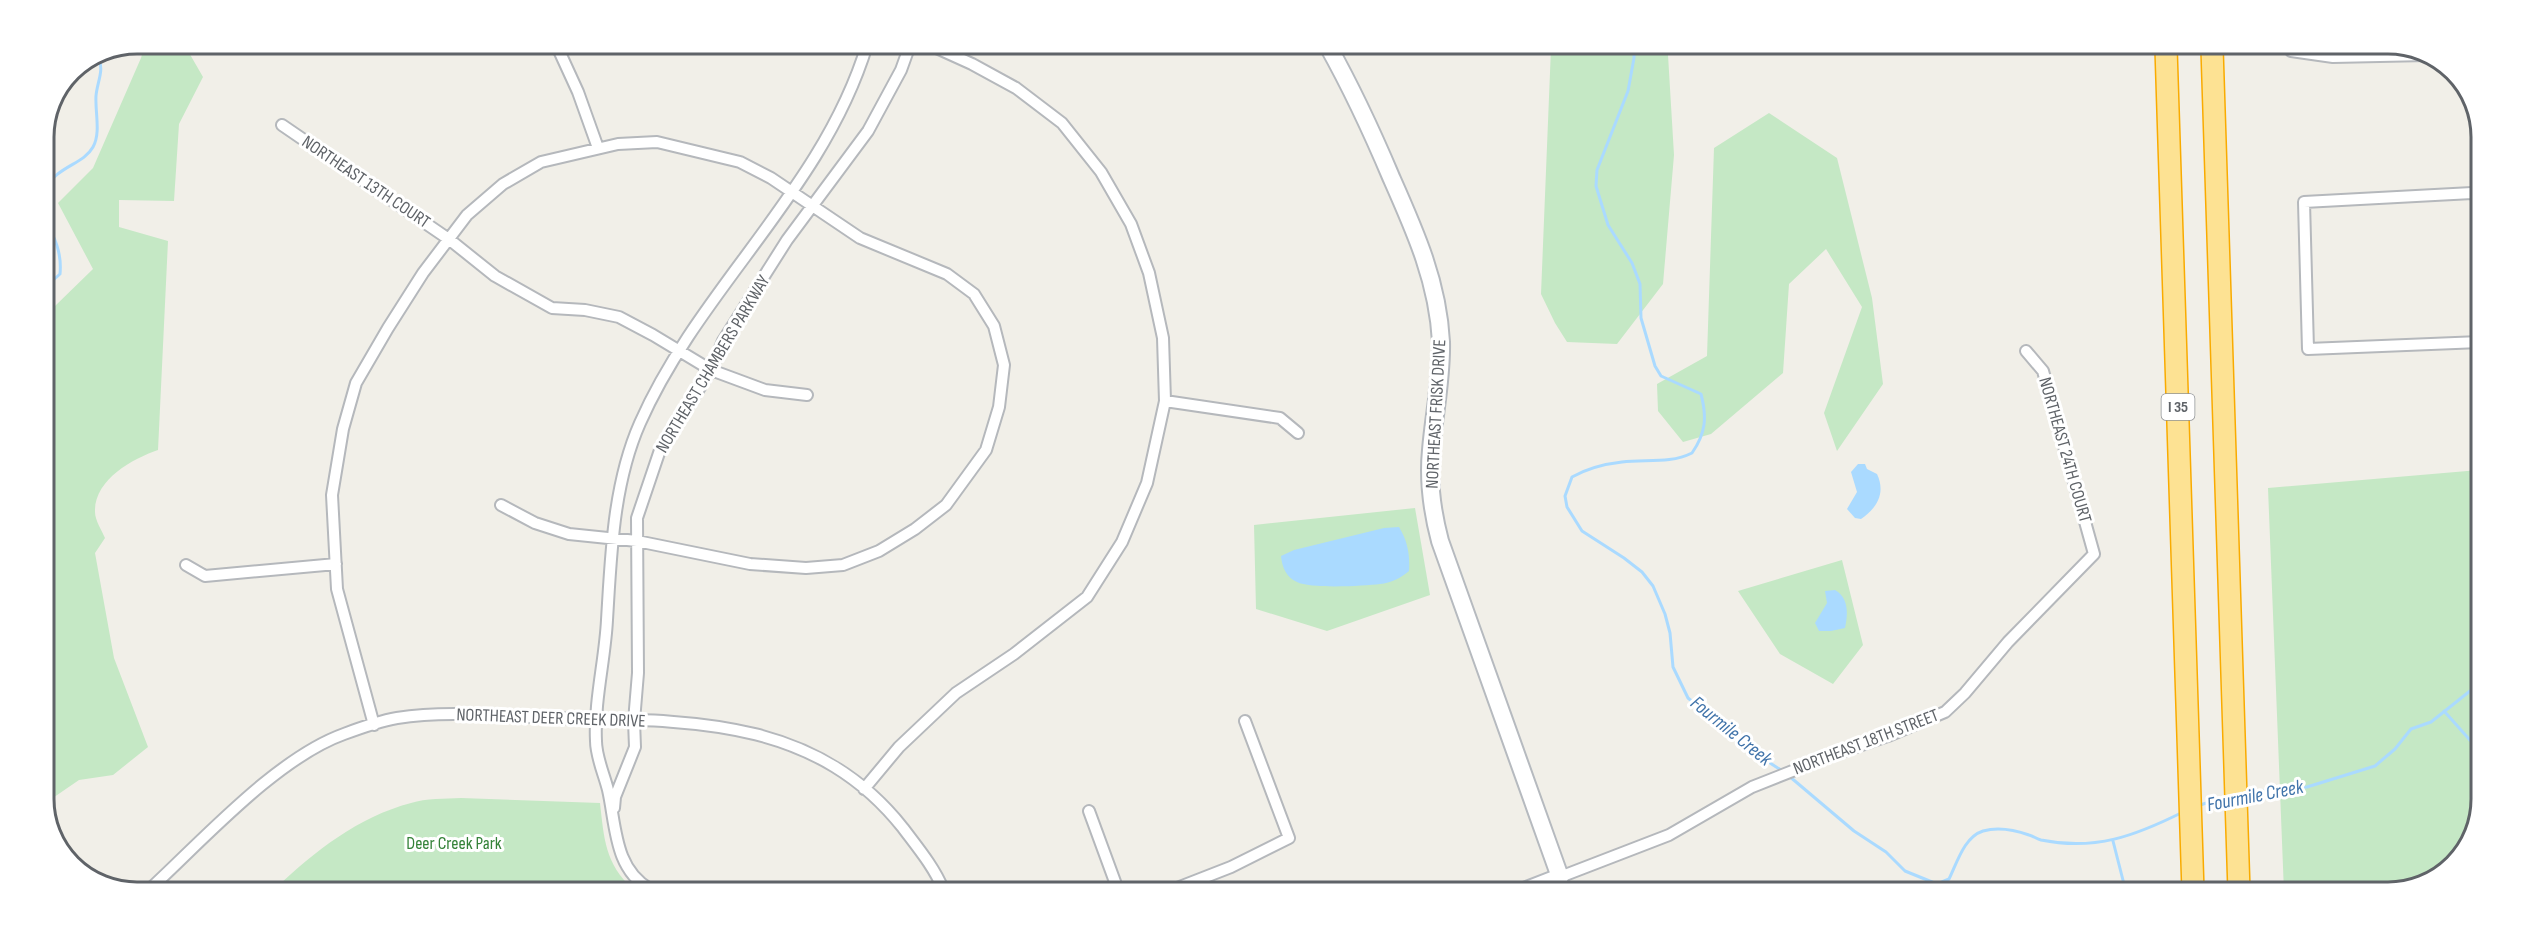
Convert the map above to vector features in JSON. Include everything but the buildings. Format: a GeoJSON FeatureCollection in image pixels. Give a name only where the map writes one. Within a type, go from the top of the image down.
{"type":"FeatureCollection","features":[{"type":"Feature","properties":{"kind":"highway","name":"I 35"},"geometry":{"type":"LineString","coordinates":[[2166,54],[2193,882]]}},
{"type":"Feature","properties":{"kind":"highway"},"geometry":{"type":"LineString","coordinates":[[2212,54],[2239,882]]}},
{"type":"Feature","properties":{"kind":"street"},"geometry":{"type":"LineString","coordinates":[[561,54],[578,92],[598,148]]}},
{"type":"Feature","properties":{"kind":"street","name":"NORTHEAST CHAMBERS PARKWAY"},"geometry":{"type":"LineString","coordinates":[[639,882],[625,865],[616,839],[613,815],[596,744],[596,719],[606,632],[612,538],[621,482],[639,424],[680,351],[709,304],[792,194],[840,113],[855,81],[864,54]]}},
{"type":"Feature","properties":{"kind":"street","name":"NORTHEAST CHAMBERS PARKWAY"},"geometry":{"type":"LineString","coordinates":[[613,815],[615,797],[634,747],[638,673],[637,518],[660,450],[711,370],[723,341],[811,206],[868,131],[901,70],[907,54]]}},
{"type":"Feature","properties":{"kind":"street"},"geometry":{"type":"LineString","coordinates":[[864,789],[899,747],[956,693],[1014,654],[1087,597],[1122,542],[1147,483],[1165,402],[1163,338],[1149,273],[1131,224],[1101,172],[1062,123],[1016,88],[950,54]]}},
{"type":"Feature","properties":{"kind":"street","name":"NORTHEAST FRISK DRIVE"},"geometry":{"type":"LineString","coordinates":[[1332,54],[1356,96],[1419,240],[1432,282],[1441,343],[1431,452],[1431,491],[1434,516],[1440,541],[1562,882]]}},
{"type":"Feature","properties":{"kind":"street","name":"NORTHEAST 13TH COURT"},"geometry":{"type":"LineString","coordinates":[[282,125],[450,240],[495,276],[552,308],[585,310],[619,317],[711,370]]}},
{"type":"Feature","properties":{"kind":"street"},"geometry":{"type":"LineString","coordinates":[[374,725],[337,589],[332,495],[344,429],[356,383],[423,273],[467,215],[503,184],[541,162],[598,148],[657,142],[740,162],[771,178],[860,238],[948,274],[974,294],[994,326],[1004,365],[999,407],[986,450],[946,506],[915,530],[879,551],[843,565],[806,568],[750,564],[637,541],[569,534],[535,523],[501,506]]}},
{"type":"Feature","properties":{"kind":"street"},"geometry":{"type":"LineString","coordinates":[[2471,193],[2304,202],[2308,349],[2471,342]]}},
{"type":"Feature","properties":{"kind":"street","name":"NORTHEAST 24TH COURT"},"geometry":{"type":"LineString","coordinates":[[2026,351],[2043,371],[2094,554]]}},
{"type":"Feature","properties":{"kind":"street"},"geometry":{"type":"LineString","coordinates":[[711,370],[765,390],[807,395]]}},
{"type":"Feature","properties":{"kind":"street"},"geometry":{"type":"LineString","coordinates":[[1165,402],[1280,418],[1298,433]]}},
{"type":"Feature","properties":{"kind":"street","name":"NORTHEAST 18TH STREET"},"geometry":{"type":"LineString","coordinates":[[1567,882],[1669,835],[1752,787],[1945,712],[1965,693],[2008,642],[2094,554]]}},
{"type":"Feature","properties":{"kind":"street"},"geometry":{"type":"LineString","coordinates":[[186,565],[205,576],[336,564]]}},
{"type":"Feature","properties":{"kind":"street","name":"NORTHEAST DEER CREEK DRIVE"},"geometry":{"type":"LineString","coordinates":[[157,882],[250,795],[291,762],[342,734],[397,718],[452,715],[693,722],[742,730],[783,742],[816,756],[887,808],[917,846],[940,882]]}},
{"type":"Feature","properties":{"kind":"street"},"geometry":{"type":"LineString","coordinates":[[1193,882],[1231,867],[1289,838],[1245,721]]}},
{"type":"Feature","properties":{"kind":"street"},"geometry":{"type":"LineString","coordinates":[[1089,812],[1115,882]]}},
{"type":"Feature","properties":{"kind":"green space"},"geometry":{"type":"Polygon","coordinates":[[[142,54],[190,54],[203,77],[179,124],[174,201],[119,200],[119,227],[168,241],[158,450],[116,472],[101,490],[96,501],[95,512],[105,538],[95,553],[114,658],[148,747],[113,775],[79,780],[54,797],[54,306],[93,269],[58,203],[93,168],[142,54]]]}},
{"type":"Feature","properties":{"kind":"green space"},"geometry":{"type":"Polygon","coordinates":[[[1551,54],[1670,54],[1668,55],[1674,155],[1663,284],[1617,344],[1567,342],[1541,294],[1551,54]]]}},
{"type":"Feature","properties":{"kind":"green space"},"geometry":{"type":"Polygon","coordinates":[[[1769,113],[1837,158],[1872,298],[1883,384],[1837,451],[1824,413],[1862,307],[1826,249],[1789,284],[1783,373],[1711,434],[1683,442],[1658,411],[1657,384],[1707,356],[1714,148],[1769,113]]]}},
{"type":"Feature","properties":{"kind":"green space"},"geometry":{"type":"Polygon","coordinates":[[[2471,471],[2470,810],[2467,826],[2454,850],[2439,865],[2415,878],[2388,882],[2284,882],[2268,488],[2471,471]]]}},
{"type":"Feature","properties":{"kind":"green space"},"geometry":{"type":"Polygon","coordinates":[[[1415,508],[1430,595],[1327,631],[1256,609],[1254,525],[1415,508]]]}},
{"type":"Feature","properties":{"kind":"green space"},"geometry":{"type":"Polygon","coordinates":[[[1842,560],[1863,645],[1833,684],[1780,654],[1738,591],[1842,560]]]}},
{"type":"Feature","properties":{"kind":"green space","name":"Deer Creek Park"},"geometry":{"type":"Polygon","coordinates":[[[429,799],[600,803],[605,839],[611,860],[626,882],[283,882],[306,861],[355,826],[392,809],[429,799]]]}},
{"type":"Feature","properties":{"kind":"water"},"geometry":{"type":"Polygon","coordinates":[[[1858,464],[1865,464],[1867,469],[1877,474],[1881,488],[1872,510],[1861,519],[1855,518],[1847,509],[1857,492],[1851,472],[1858,464]]]}},
{"type":"Feature","properties":{"kind":"water"},"geometry":{"type":"Polygon","coordinates":[[[1399,527],[1408,549],[1409,571],[1392,581],[1362,586],[1313,586],[1293,580],[1284,568],[1281,556],[1294,550],[1384,528],[1399,527]]]}},
{"type":"Feature","properties":{"kind":"water"},"geometry":{"type":"Polygon","coordinates":[[[1835,590],[1840,593],[1845,602],[1847,612],[1845,628],[1819,631],[1815,623],[1827,603],[1825,591],[1835,590]]]}},
{"type":"Feature","properties":{"kind":"waterway","name":"Fourmile Creek"},"geometry":{"type":"LineString","coordinates":[[1634,54],[1628,91],[1597,170],[1596,186],[1608,225],[1632,263],[1640,284],[1641,318],[1655,366],[1661,376],[1701,394],[1704,410],[1703,432],[1692,453],[1684,456],[1666,460],[1609,464],[1572,477],[1565,496],[1567,507],[1582,531],[1624,558],[1642,572],[1653,586],[1670,633],[1673,667],[1688,698],[1750,750],[1784,772]]}},
{"type":"Feature","properties":{"kind":"waterway"},"geometry":{"type":"LineString","coordinates":[[54,177],[83,158],[93,147],[97,129],[96,96],[100,63]]}},
{"type":"Feature","properties":{"kind":"waterway"},"geometry":{"type":"LineString","coordinates":[[54,238],[60,259],[60,274],[54,279]]}},
{"type":"Feature","properties":{"kind":"waterway","name":"Fourmile Creek"},"geometry":{"type":"LineString","coordinates":[[2243,793],[2307,787],[2375,766],[2395,749],[2411,729],[2431,722],[2471,691]]}},
{"type":"Feature","properties":{"kind":"waterway"},"geometry":{"type":"LineString","coordinates":[[2444,711],[2471,741]]}},
{"type":"Feature","properties":{"kind":"waterway","name":"Fourmile Creek"},"geometry":{"type":"LineString","coordinates":[[1789,776],[1854,831],[1886,852],[1905,871],[1932,882]]}},
{"type":"Feature","properties":{"kind":"waterway","name":"Fourmile Creek"},"geometry":{"type":"LineString","coordinates":[[2197,806],[2228,796]]}},
{"type":"Feature","properties":{"kind":"waterway","name":"Fourmile Creek"},"geometry":{"type":"LineString","coordinates":[[1942,882],[1949,879],[1966,845],[1976,834],[1983,831],[2012,830],[2041,840],[2079,844],[2131,834],[2183,812]]}},
{"type":"Feature","properties":{"kind":"waterway"},"geometry":{"type":"LineString","coordinates":[[2113,841],[2123,882]]}}]}
